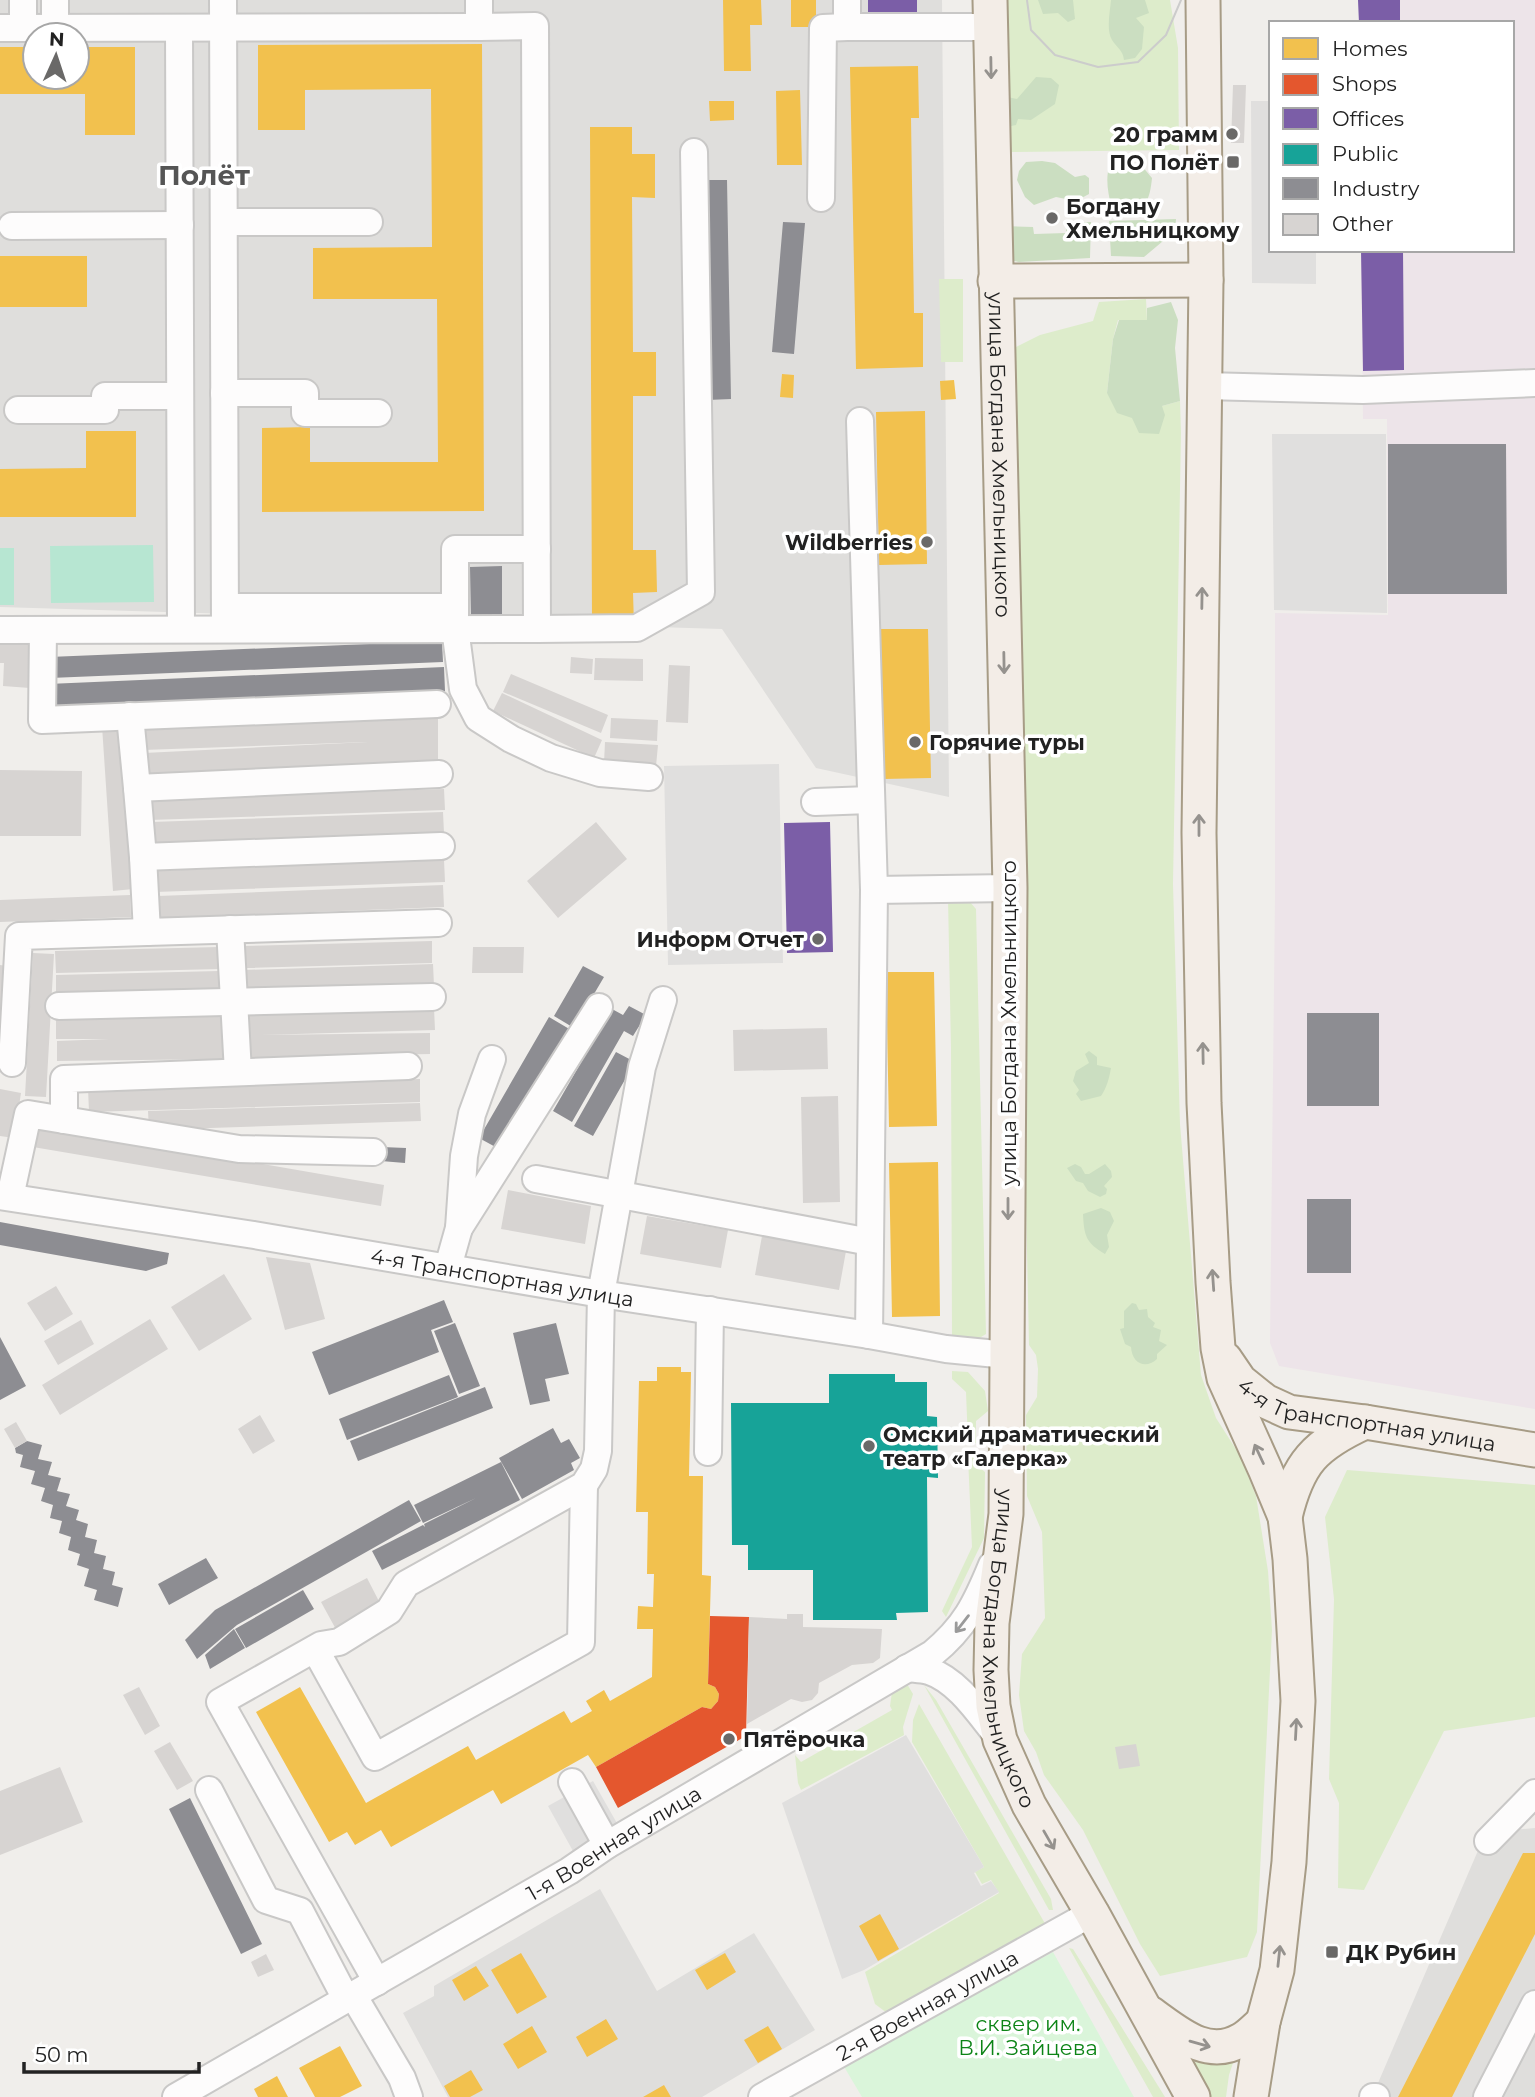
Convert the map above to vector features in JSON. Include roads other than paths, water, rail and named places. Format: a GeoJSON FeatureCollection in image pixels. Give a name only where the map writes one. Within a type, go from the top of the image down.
{"type":"FeatureCollection","features":[{"type":"Feature","properties":{"kind":"main road"},"geometry":{"type":"LineString","coordinates":[[1203,0],[1206,280],[1199,833],[1204,1103],[1218,1348],[1232,1401],[1265,1469],[1284,1517],[1290,1559],[1297,1701],[1289,1863],[1277,1969],[1263,2022],[1251,2097]]}},
{"type":"Feature","properties":{"kind":"main road","name":"улица Богдана Хмельницкого"},"geometry":{"type":"LineString","coordinates":[[990,13],[1010,888],[1006,1514],[992,1623],[993,1706],[1000,1740],[1029,1805],[1193,2097]]}},
{"type":"Feature","properties":{"kind":"main road"},"geometry":{"type":"LineString","coordinates":[[995,281],[1206,280]]}},
{"type":"Feature","properties":{"kind":"main road","name":"4-я Транспортная улица"},"geometry":{"type":"LineString","coordinates":[[1218,1348],[1240,1381],[1265,1401],[1289,1412],[1535,1450]]}},
{"type":"Feature","properties":{"kind":"main road"},"geometry":{"type":"LineString","coordinates":[[1284,1517],[1292,1488],[1306,1463],[1332,1437],[1365,1422]]}},
{"type":"Feature","properties":{"kind":"main road"},"geometry":{"type":"LineString","coordinates":[[1143,2008],[1189,2041],[1209,2047],[1224,2046],[1242,2040],[1263,2022]]}},
{"type":"Feature","properties":{"kind":"street"},"geometry":{"type":"LineString","coordinates":[[12,28],[23,0]]}},
{"type":"Feature","properties":{"kind":"street"},"geometry":{"type":"LineString","coordinates":[[55,0],[55,21]]}},
{"type":"Feature","properties":{"kind":"street"},"geometry":{"type":"LineString","coordinates":[[223,0],[225,618]]}},
{"type":"Feature","properties":{"kind":"street"},"geometry":{"type":"LineString","coordinates":[[847,0],[847,27]]}},
{"type":"Feature","properties":{"kind":"street"},"geometry":{"type":"LineString","coordinates":[[91,28],[223,27],[477,8],[535,26],[537,629]]}},
{"type":"Feature","properties":{"kind":"street"},"geometry":{"type":"LineString","coordinates":[[821,198],[822,27],[936,29],[990,13]]}},
{"type":"Feature","properties":{"kind":"street"},"geometry":{"type":"LineString","coordinates":[[179,28],[181,629]]}},
{"type":"Feature","properties":{"kind":"street"},"geometry":{"type":"LineString","coordinates":[[0,630],[181,629],[225,618],[455,618],[537,629],[637,628],[701,592],[694,152]]}},
{"type":"Feature","properties":{"kind":"street"},"geometry":{"type":"LineString","coordinates":[[224,222],[369,222]]}},
{"type":"Feature","properties":{"kind":"street"},"geometry":{"type":"LineString","coordinates":[[12,226],[180,225]]}},
{"type":"Feature","properties":{"kind":"street"},"geometry":{"type":"LineString","coordinates":[[1205,386],[1363,390],[1535,383]]}},
{"type":"Feature","properties":{"kind":"street"},"geometry":{"type":"LineString","coordinates":[[224,393],[305,393],[305,413],[378,413]]}},
{"type":"Feature","properties":{"kind":"street"},"geometry":{"type":"LineString","coordinates":[[18,410],[105,410],[105,396],[180,396]]}},
{"type":"Feature","properties":{"kind":"street"},"geometry":{"type":"LineString","coordinates":[[860,421],[874,890],[869,1335]]}},
{"type":"Feature","properties":{"kind":"street"},"geometry":{"type":"LineString","coordinates":[[537,549],[455,549],[455,618],[463,689],[478,718],[512,740],[551,758],[600,773],[649,777]]}},
{"type":"Feature","properties":{"kind":"street"},"geometry":{"type":"LineString","coordinates":[[43,630],[42,720],[438,704]]}},
{"type":"Feature","properties":{"kind":"street"},"geometry":{"type":"LineString","coordinates":[[130,716],[147,932]]}},
{"type":"Feature","properties":{"kind":"street"},"geometry":{"type":"LineString","coordinates":[[137,788],[439,774]]}},
{"type":"Feature","properties":{"kind":"street"},"geometry":{"type":"LineString","coordinates":[[815,802],[870,800]]}},
{"type":"Feature","properties":{"kind":"street"},"geometry":{"type":"LineString","coordinates":[[143,857],[442,846]]}},
{"type":"Feature","properties":{"kind":"street"},"geometry":{"type":"LineString","coordinates":[[874,890],[1010,888]]}},
{"type":"Feature","properties":{"kind":"street"},"geometry":{"type":"LineString","coordinates":[[12,1063],[19,936],[438,923]]}},
{"type":"Feature","properties":{"kind":"street"},"geometry":{"type":"LineString","coordinates":[[230,929],[238,1072]]}},
{"type":"Feature","properties":{"kind":"street"},"geometry":{"type":"LineString","coordinates":[[59,1006],[432,997]]}},
{"type":"Feature","properties":{"kind":"street"},"geometry":{"type":"LineString","coordinates":[[377,1982],[220,1702],[315,1649],[339,1642],[390,1611],[406,1584],[584,1485],[594,1469],[598,1451],[601,1294],[642,1067],[663,1000]]}},
{"type":"Feature","properties":{"kind":"street"},"geometry":{"type":"LineString","coordinates":[[459,1228],[599,1007]]}},
{"type":"Feature","properties":{"kind":"street"},"geometry":{"type":"LineString","coordinates":[[448,1267],[459,1228],[464,1156],[472,1114],[492,1059]]}},
{"type":"Feature","properties":{"kind":"street"},"geometry":{"type":"LineString","coordinates":[[64,1120],[64,1079],[408,1066]]}},
{"type":"Feature","properties":{"kind":"street"},"geometry":{"type":"LineString","coordinates":[[5,1196],[27,1114],[239,1149],[373,1152]]}},
{"type":"Feature","properties":{"kind":"street"},"geometry":{"type":"LineString","coordinates":[[536,1179],[870,1242]]}},
{"type":"Feature","properties":{"kind":"street","name":"4-я Транспортная улица"},"geometry":{"type":"LineString","coordinates":[[5,1196],[946,1349],[1007,1355]]}},
{"type":"Feature","properties":{"kind":"street"},"geometry":{"type":"LineString","coordinates":[[708,1452],[710,1310]]}},
{"type":"Feature","properties":{"kind":"street"},"geometry":{"type":"LineString","coordinates":[[315,1649],[375,1757],[581,1642],[584,1485]]}},
{"type":"Feature","properties":{"kind":"street","name":"1-я Военная улица"},"geometry":{"type":"LineString","coordinates":[[176,2097],[558,1877],[607,1845],[932,1654],[959,1630],[983,1590],[1003,1541]]}},
{"type":"Feature","properties":{"kind":"street"},"geometry":{"type":"LineString","coordinates":[[907,1668],[928,1671],[946,1679],[1000,1740]]}},
{"type":"Feature","properties":{"kind":"street"},"geometry":{"type":"LineString","coordinates":[[572,1782],[607,1845]]}},
{"type":"Feature","properties":{"kind":"street"},"geometry":{"type":"LineString","coordinates":[[209,1790],[266,1900],[300,1910],[401,2078],[409,2097]]}},
{"type":"Feature","properties":{"kind":"street"},"geometry":{"type":"LineString","coordinates":[[1488,1842],[1535,1793]]}},
{"type":"Feature","properties":{"kind":"street","name":"2-я Военная улица"},"geometry":{"type":"LineString","coordinates":[[762,2097],[1092,1913]]}},
{"type":"Feature","properties":{"kind":"street"},"geometry":{"type":"LineString","coordinates":[[1487,2097],[1535,2004]]}},
{"type":"Feature","properties":{"kind":"tram line"},"geometry":{"type":"LineString","coordinates":[[1027,0],[1031,30],[1055,55],[1098,67],[1138,62],[1166,35],[1181,0]]}},
{"type":"Feature","properties":{"kind":"place","name":"20 грамм"},"geometry":{"type":"Point","coordinates":[1232,134]}},
{"type":"Feature","properties":{"kind":"place","name":"ПО Полёт"},"geometry":{"type":"Point","coordinates":[1233,162]}},
{"type":"Feature","properties":{"kind":"place","name":"Богдану Хмельницкому"},"geometry":{"type":"Point","coordinates":[1052,218]}},
{"type":"Feature","properties":{"kind":"place","name":"Wildberries"},"geometry":{"type":"Point","coordinates":[927,542]}},
{"type":"Feature","properties":{"kind":"place","name":"Горячие туры"},"geometry":{"type":"Point","coordinates":[915,742]}},
{"type":"Feature","properties":{"kind":"place","name":"Информ Отчет"},"geometry":{"type":"Point","coordinates":[818,939]}},
{"type":"Feature","properties":{"kind":"place","name":"Омский драматический театр «Галерка»"},"geometry":{"type":"Point","coordinates":[869,1446]}},
{"type":"Feature","properties":{"kind":"place","name":"Пятёрочка"},"geometry":{"type":"Point","coordinates":[729,1739]}},
{"type":"Feature","properties":{"kind":"place","name":"ДК Рубин"},"geometry":{"type":"Point","coordinates":[1332,1952]}},
{"type":"Feature","properties":{"kind":"district","name":"Полёт"},"geometry":{"type":"Point","coordinates":[204,175]}},
{"type":"Feature","properties":{"kind":"park label","name":"сквер им. В.И. Зайцева"},"geometry":{"type":"Point","coordinates":[1028,2035]}}]}
